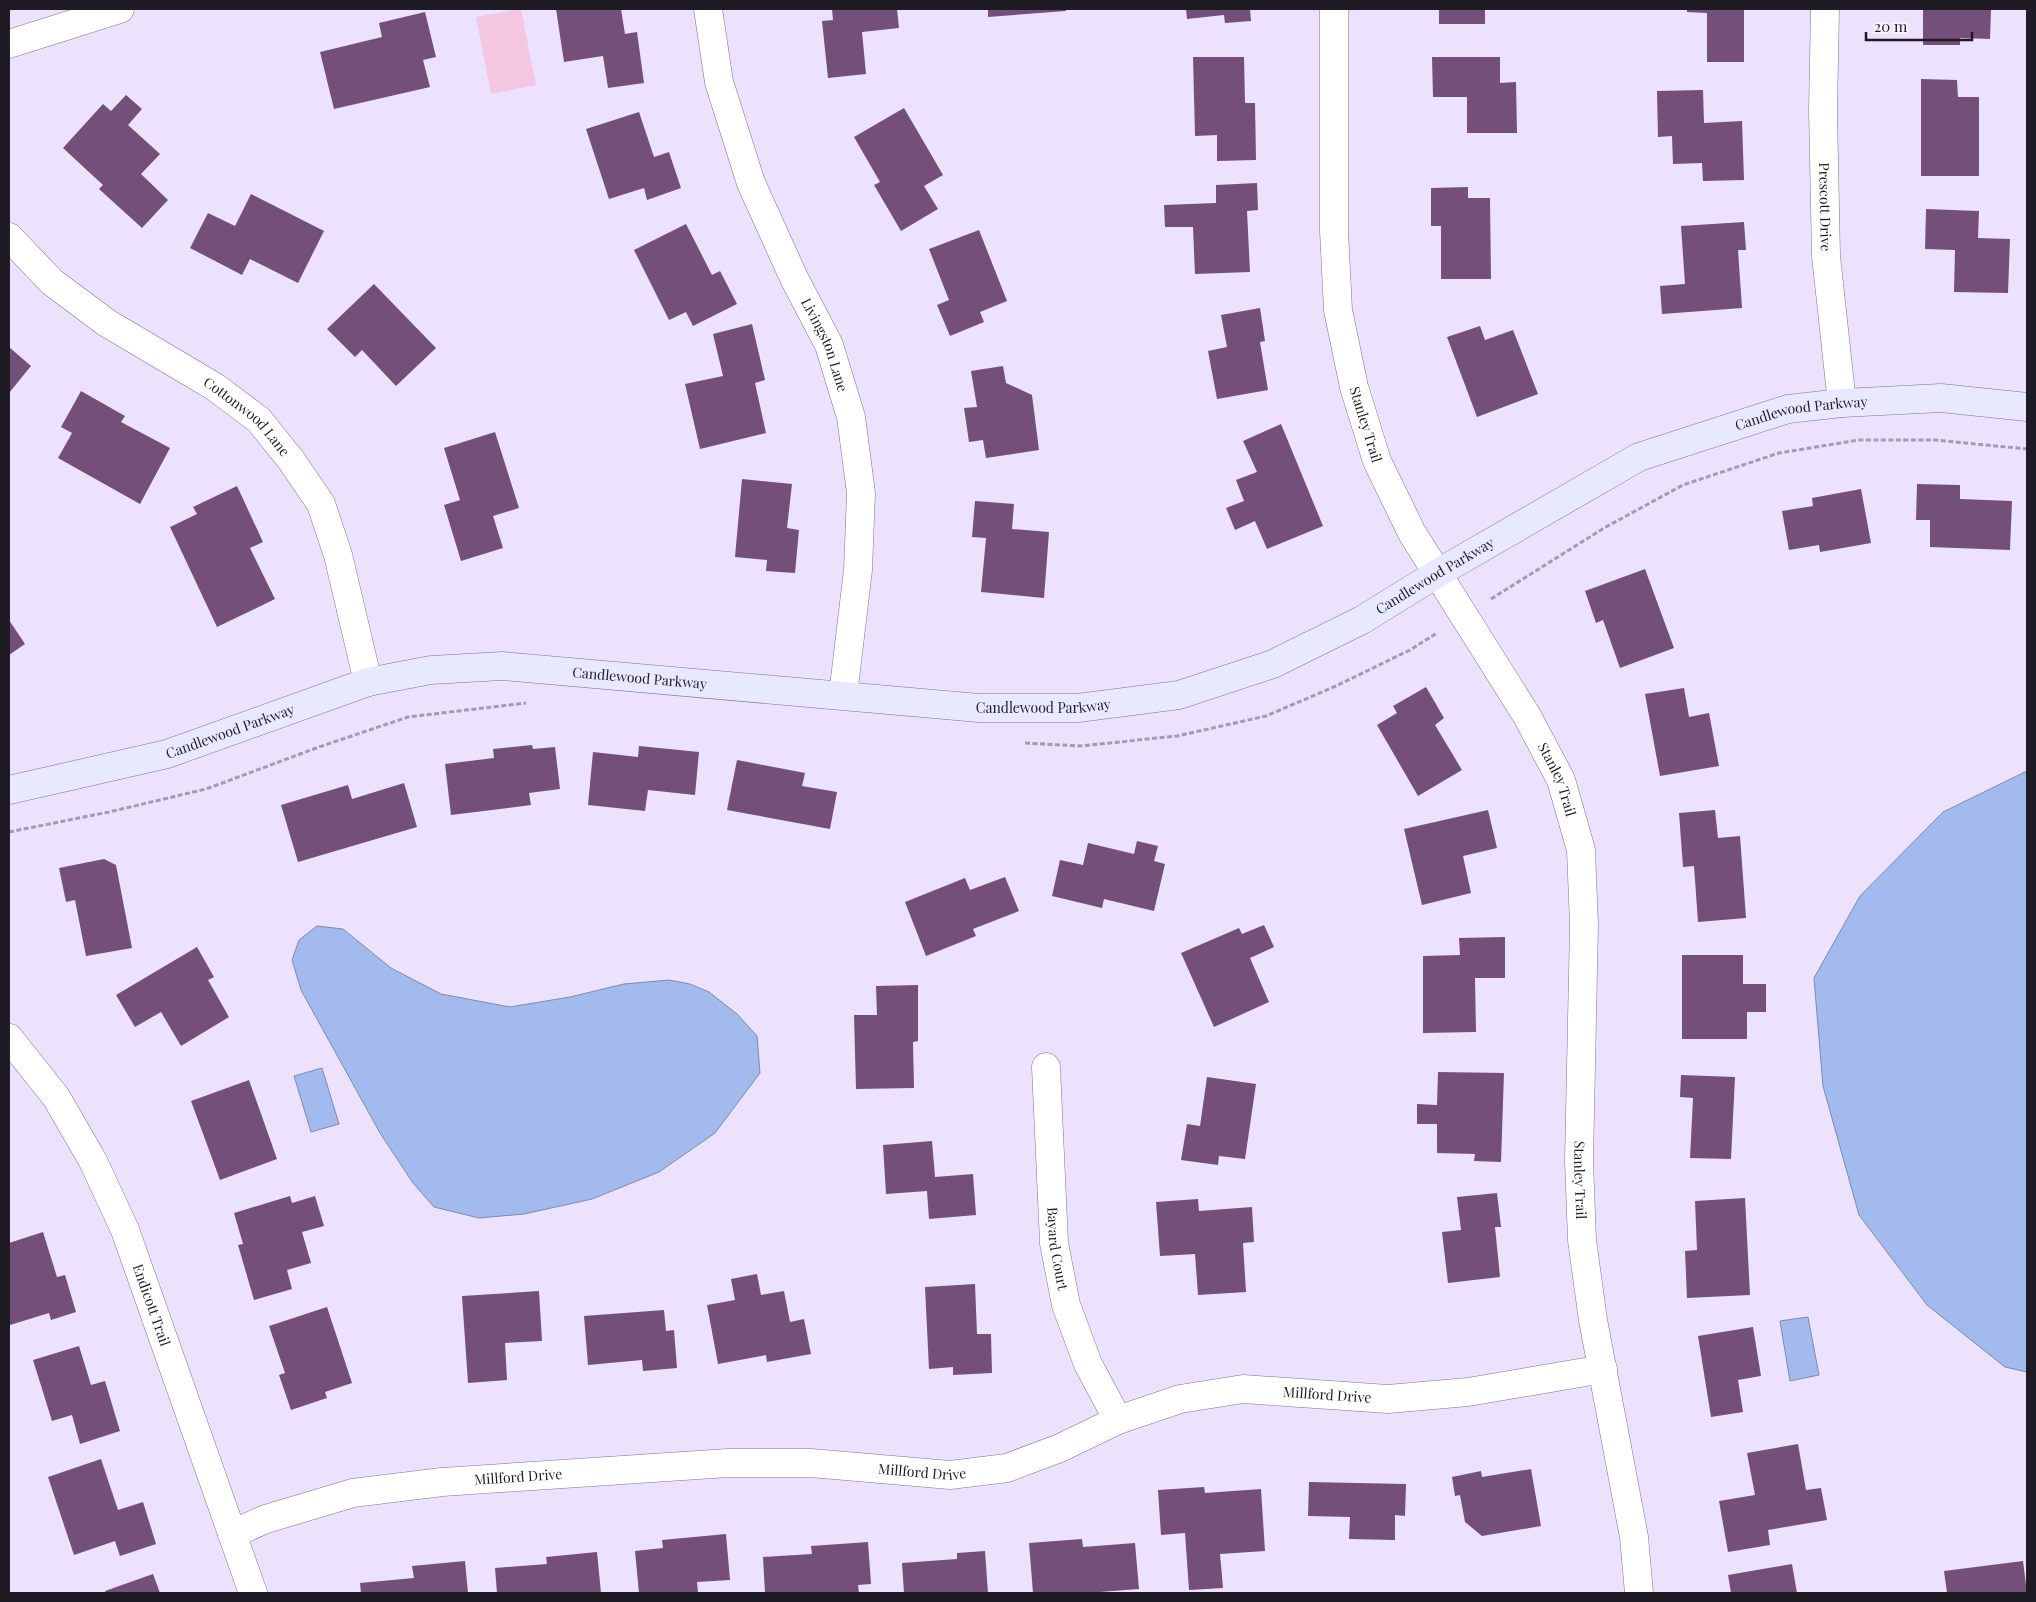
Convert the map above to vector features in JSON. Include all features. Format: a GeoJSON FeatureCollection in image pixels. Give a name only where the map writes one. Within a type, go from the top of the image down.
{"type":"FeatureCollection","features":[{"type":"Feature","properties":{"kind":"street"},"geometry":{"type":"LineString","coordinates":[[9,44],[120,9]]}},
{"type":"Feature","properties":{"kind":"street","name":"Livingston Lane"},"geometry":{"type":"LineString","coordinates":[[708,9],[719,82],[750,183],[794,278],[828,345],[851,417],[861,493],[858,570],[843,695]]}},
{"type":"Feature","properties":{"kind":"street","name":"Stanley Trail"},"geometry":{"type":"LineString","coordinates":[[1334,9],[1334,231],[1338,310],[1354,387],[1377,461],[1412,533],[1527,716],[1561,780],[1580,850],[1584,924],[1579,1162],[1582,1240],[1593,1320],[1634,1537],[1639,1593]]}},
{"type":"Feature","properties":{"kind":"street","name":"Prescott Drive"},"geometry":{"type":"LineString","coordinates":[[1826,9],[1823,110],[1826,256],[1842,403]]}},
{"type":"Feature","properties":{"kind":"street","name":"Cottonwood Lane"},"geometry":{"type":"LineString","coordinates":[[9,237],[52,282],[106,323],[214,387],[259,420],[291,460],[321,504],[338,555],[368,682]]}},
{"type":"Feature","properties":{"kind":"street","name":"Candlewood Parkway"},"geometry":{"type":"LineString","coordinates":[[9,790],[166,754],[368,682],[432,670],[502,666],[979,708],[1078,708],[1179,694],[1273,664],[1362,620],[1572,494],[1639,457],[1788,410],[1842,403],[1941,398],[2027,407]]}},
{"type":"Feature","properties":{"kind":"street","name":"Endicott Trail"},"geometry":{"type":"LineString","coordinates":[[9,1038],[56,1096],[93,1161],[125,1230],[253,1593]]}},
{"type":"Feature","properties":{"kind":"street","name":"Bayard Court"},"geometry":{"type":"LineString","coordinates":[[1046,1067],[1054,1243],[1066,1305],[1088,1364],[1118,1420]]}},
{"type":"Feature","properties":{"kind":"street","name":"Millford Drive"},"geometry":{"type":"LineString","coordinates":[[232,1534],[266,1519],[353,1494],[442,1482],[728,1463],[811,1463],[950,1475],[969,1473],[1007,1468],[1060,1448],[1118,1420],[1180,1399],[1243,1389],[1388,1399],[1468,1392],[1603,1369]]}},
{"type":"Feature","properties":{"kind":"path"},"geometry":{"type":"LineString","coordinates":[[1022,742],[1080,746],[1177,736],[1266,716],[1336,686],[1410,650],[1604,528],[1683,485],[1780,453],[1859,440],[1936,440],[2027,448]]}},
{"type":"Feature","properties":{"kind":"path"},"geometry":{"type":"LineString","coordinates":[[9,832],[110,812],[206,789],[319,747],[408,717],[535,702]]}},
{"type":"Feature","properties":{"kind":"shaded area"},"geometry":{"type":"Polygon","coordinates":[[[521,9],[536,85],[491,94],[476,17],[521,9]]]}},
{"type":"Feature","properties":{"kind":"water"},"geometry":{"type":"Polygon","coordinates":[[[2027,771],[2027,1372],[2005,1367],[1927,1305],[1859,1215],[1823,1086],[1814,978],[1860,896],[1943,812],[2027,771]]]}},
{"type":"Feature","properties":{"kind":"water"},"geometry":{"type":"Polygon","coordinates":[[[317,926],[343,929],[391,968],[441,994],[510,1007],[570,997],[624,984],[669,980],[690,984],[709,992],[737,1014],[757,1036],[760,1073],[715,1133],[659,1172],[592,1199],[524,1214],[479,1218],[434,1207],[413,1183],[380,1133],[301,990],[292,960],[299,940],[317,926]]]}},
{"type":"Feature","properties":{"kind":"water"},"geometry":{"type":"Polygon","coordinates":[[[322,1068],[339,1124],[311,1132],[294,1076],[322,1068]]]}},
{"type":"Feature","properties":{"kind":"water"},"geometry":{"type":"Polygon","coordinates":[[[1808,1317],[1819,1375],[1790,1381],[1780,1321],[1808,1317]]]}},
{"type":"Feature","properties":{"kind":"building"},"geometry":{"type":"Polygon","coordinates":[[[556,9],[621,9],[625,34],[637,32],[644,83],[608,88],[603,56],[564,62],[556,9]]]}},
{"type":"Feature","properties":{"kind":"building"},"geometry":{"type":"Polygon","coordinates":[[[832,9],[897,9],[899,28],[862,32],[866,74],[828,78],[822,21],[833,20],[832,9]]]}},
{"type":"Feature","properties":{"kind":"building"},"geometry":{"type":"Polygon","coordinates":[[[988,9],[1066,9],[1066,11],[988,17],[988,9]]]}},
{"type":"Feature","properties":{"kind":"building"},"geometry":{"type":"Polygon","coordinates":[[[1186,9],[1250,9],[1251,21],[1225,23],[1224,15],[1187,19],[1186,9]]]}},
{"type":"Feature","properties":{"kind":"building"},"geometry":{"type":"Polygon","coordinates":[[[1439,9],[1485,9],[1485,24],[1439,24],[1439,9]]]}},
{"type":"Feature","properties":{"kind":"building"},"geometry":{"type":"Polygon","coordinates":[[[1687,9],[1744,9],[1744,62],[1707,62],[1707,13],[1687,12],[1687,9]]]}},
{"type":"Feature","properties":{"kind":"building"},"geometry":{"type":"Polygon","coordinates":[[[1923,9],[1991,9],[1990,39],[1960,38],[1960,45],[1923,45],[1923,9]]]}},
{"type":"Feature","properties":{"kind":"building"},"geometry":{"type":"Polygon","coordinates":[[[425,12],[436,57],[423,60],[430,87],[334,109],[320,52],[382,37],[379,23],[425,12]]]}},
{"type":"Feature","properties":{"kind":"building"},"geometry":{"type":"Polygon","coordinates":[[[1193,57],[1244,57],[1245,103],[1255,103],[1256,160],[1217,161],[1217,135],[1195,136],[1193,57]]]}},
{"type":"Feature","properties":{"kind":"building"},"geometry":{"type":"Polygon","coordinates":[[[1432,57],[1500,57],[1500,83],[1516,82],[1517,133],[1467,133],[1467,97],[1433,97],[1432,57]]]}},
{"type":"Feature","properties":{"kind":"building"},"geometry":{"type":"Polygon","coordinates":[[[1921,79],[1957,80],[1958,97],[1979,97],[1979,176],[1921,176],[1921,79]]]}},
{"type":"Feature","properties":{"kind":"building"},"geometry":{"type":"Polygon","coordinates":[[[1703,90],[1704,123],[1742,121],[1744,180],[1703,181],[1702,163],[1673,164],[1672,136],[1658,137],[1657,91],[1703,90]]]}},
{"type":"Feature","properties":{"kind":"building"},"geometry":{"type":"Polygon","coordinates":[[[126,95],[142,109],[128,125],[160,154],[141,174],[168,200],[142,228],[99,189],[103,185],[63,148],[103,104],[111,111],[126,95]]]}},
{"type":"Feature","properties":{"kind":"building"},"geometry":{"type":"Polygon","coordinates":[[[904,108],[943,175],[924,186],[938,209],[901,231],[874,185],[880,182],[854,137],[904,108]]]}},
{"type":"Feature","properties":{"kind":"building"},"geometry":{"type":"Polygon","coordinates":[[[639,112],[654,157],[669,152],[681,188],[647,200],[644,188],[609,199],[586,129],[639,112]]]}},
{"type":"Feature","properties":{"kind":"building"},"geometry":{"type":"Polygon","coordinates":[[[1257,183],[1258,210],[1247,211],[1250,272],[1195,274],[1193,227],[1165,227],[1164,205],[1216,203],[1216,185],[1257,183]]]}},
{"type":"Feature","properties":{"kind":"building"},"geometry":{"type":"Polygon","coordinates":[[[1468,187],[1468,198],[1490,198],[1491,279],[1441,279],[1441,226],[1431,226],[1431,188],[1468,187]]]}},
{"type":"Feature","properties":{"kind":"building"},"geometry":{"type":"Polygon","coordinates":[[[251,194],[324,231],[298,283],[250,259],[242,275],[190,248],[208,213],[235,226],[251,194]]]}},
{"type":"Feature","properties":{"kind":"building"},"geometry":{"type":"Polygon","coordinates":[[[1926,209],[1979,211],[1978,238],[2010,239],[2008,293],[1954,292],[1955,250],[1925,249],[1926,209]]]}},
{"type":"Feature","properties":{"kind":"building"},"geometry":{"type":"Polygon","coordinates":[[[1744,222],[1746,250],[1738,250],[1742,308],[1662,314],[1660,286],[1685,284],[1681,226],[1744,222]]]}},
{"type":"Feature","properties":{"kind":"building"},"geometry":{"type":"Polygon","coordinates":[[[686,224],[712,275],[720,271],[737,304],[693,326],[686,312],[669,320],[634,250],[686,224]]]}},
{"type":"Feature","properties":{"kind":"building"},"geometry":{"type":"Polygon","coordinates":[[[979,230],[1007,301],[980,312],[984,322],[950,336],[937,305],[949,300],[929,249],[979,230]]]}},
{"type":"Feature","properties":{"kind":"building"},"geometry":{"type":"Polygon","coordinates":[[[374,284],[436,348],[396,386],[362,350],[355,357],[327,329],[374,284]]]}},
{"type":"Feature","properties":{"kind":"building"},"geometry":{"type":"Polygon","coordinates":[[[1260,308],[1265,341],[1260,342],[1268,390],[1217,399],[1208,351],[1227,347],[1221,315],[1260,308]]]}},
{"type":"Feature","properties":{"kind":"building"},"geometry":{"type":"Polygon","coordinates":[[[752,324],[765,380],[755,383],[766,433],[700,449],[685,384],[723,376],[713,334],[752,324]]]}},
{"type":"Feature","properties":{"kind":"building"},"geometry":{"type":"Polygon","coordinates":[[[1480,326],[1485,340],[1513,330],[1538,394],[1477,417],[1447,337],[1480,326]]]}},
{"type":"Feature","properties":{"kind":"building"},"geometry":{"type":"Polygon","coordinates":[[[9,347],[31,366],[9,393],[9,347]]]}},
{"type":"Feature","properties":{"kind":"building"},"geometry":{"type":"Polygon","coordinates":[[[1003,366],[1006,383],[1032,395],[1039,450],[986,458],[983,440],[969,442],[964,408],[977,407],[971,371],[1003,366]]]}},
{"type":"Feature","properties":{"kind":"building"},"geometry":{"type":"Polygon","coordinates":[[[81,391],[125,416],[121,422],[170,448],[140,504],[58,458],[72,433],[61,427],[81,391]]]}},
{"type":"Feature","properties":{"kind":"building"},"geometry":{"type":"Polygon","coordinates":[[[1281,424],[1323,526],[1267,549],[1255,521],[1235,530],[1226,508],[1244,501],[1236,480],[1257,472],[1243,441],[1281,424]]]}},
{"type":"Feature","properties":{"kind":"building"},"geometry":{"type":"Polygon","coordinates":[[[495,432],[519,508],[493,516],[503,548],[461,561],[444,505],[460,500],[444,448],[495,432]]]}},
{"type":"Feature","properties":{"kind":"building"},"geometry":{"type":"Polygon","coordinates":[[[742,479],[792,484],[787,528],[799,530],[795,573],[766,571],[767,560],[735,557],[742,479]]]}},
{"type":"Feature","properties":{"kind":"building"},"geometry":{"type":"Polygon","coordinates":[[[1917,484],[1960,485],[1960,499],[2012,501],[2010,550],[1930,547],[1930,520],[1916,520],[1917,484]]]}},
{"type":"Feature","properties":{"kind":"building"},"geometry":{"type":"Polygon","coordinates":[[[237,486],[263,542],[250,548],[275,599],[217,627],[170,527],[197,514],[193,507],[237,486]]]}},
{"type":"Feature","properties":{"kind":"building"},"geometry":{"type":"Polygon","coordinates":[[[1861,489],[1871,543],[1820,552],[1819,545],[1789,550],[1782,511],[1813,506],[1812,498],[1861,489]]]}},
{"type":"Feature","properties":{"kind":"building"},"geometry":{"type":"Polygon","coordinates":[[[975,501],[1014,504],[1012,529],[1049,532],[1044,598],[981,592],[986,538],[972,537],[975,501]]]}},
{"type":"Feature","properties":{"kind":"building"},"geometry":{"type":"Polygon","coordinates":[[[1645,569],[1674,648],[1620,668],[1603,620],[1596,623],[1585,591],[1645,569]]]}},
{"type":"Feature","properties":{"kind":"building"},"geometry":{"type":"Polygon","coordinates":[[[9,620],[25,644],[9,655],[9,620]]]}},
{"type":"Feature","properties":{"kind":"building"},"geometry":{"type":"Polygon","coordinates":[[[1426,687],[1444,718],[1435,725],[1462,770],[1418,796],[1377,725],[1397,713],[1393,706],[1426,687]]]}},
{"type":"Feature","properties":{"kind":"building"},"geometry":{"type":"Polygon","coordinates":[[[1684,688],[1689,717],[1709,713],[1719,766],[1660,776],[1645,694],[1684,688]]]}},
{"type":"Feature","properties":{"kind":"building"},"geometry":{"type":"Polygon","coordinates":[[[532,745],[533,749],[555,747],[560,789],[529,793],[531,805],[451,815],[445,764],[494,758],[493,749],[532,745]]]}},
{"type":"Feature","properties":{"kind":"building"},"geometry":{"type":"Polygon","coordinates":[[[639,746],[699,752],[695,795],[648,790],[645,811],[588,805],[593,752],[638,757],[639,746]]]}},
{"type":"Feature","properties":{"kind":"building"},"geometry":{"type":"Polygon","coordinates":[[[737,760],[805,773],[802,786],[837,792],[830,829],[727,810],[737,760]]]}},
{"type":"Feature","properties":{"kind":"building"},"geometry":{"type":"Polygon","coordinates":[[[404,783],[417,827],[298,862],[281,805],[348,785],[352,799],[404,783]]]}},
{"type":"Feature","properties":{"kind":"building"},"geometry":{"type":"Polygon","coordinates":[[[1488,810],[1497,848],[1463,856],[1471,893],[1422,905],[1404,829],[1488,810]]]}},
{"type":"Feature","properties":{"kind":"building"},"geometry":{"type":"Polygon","coordinates":[[[1715,810],[1718,838],[1740,836],[1746,918],[1698,922],[1694,866],[1683,867],[1679,813],[1715,810]]]}},
{"type":"Feature","properties":{"kind":"building"},"geometry":{"type":"Polygon","coordinates":[[[1137,841],[1158,846],[1154,861],[1165,864],[1154,911],[1104,899],[1102,908],[1052,896],[1060,860],[1083,865],[1088,843],[1134,854],[1137,841]]]}},
{"type":"Feature","properties":{"kind":"building"},"geometry":{"type":"Polygon","coordinates":[[[104,859],[116,865],[132,948],[86,956],[75,900],[66,902],[59,868],[104,859]]]}},
{"type":"Feature","properties":{"kind":"building"},"geometry":{"type":"Polygon","coordinates":[[[1005,877],[1019,911],[973,929],[976,936],[926,956],[905,902],[965,878],[970,890],[1005,877]]]}},
{"type":"Feature","properties":{"kind":"building"},"geometry":{"type":"Polygon","coordinates":[[[1264,925],[1274,947],[1250,958],[1269,1002],[1214,1027],[1181,953],[1239,928],[1242,934],[1264,925]]]}},
{"type":"Feature","properties":{"kind":"building"},"geometry":{"type":"Polygon","coordinates":[[[1505,937],[1505,978],[1475,978],[1476,1032],[1423,1033],[1423,956],[1460,955],[1459,938],[1505,937]]]}},
{"type":"Feature","properties":{"kind":"building"},"geometry":{"type":"Polygon","coordinates":[[[197,947],[214,977],[208,980],[229,1017],[181,1046],[161,1012],[135,1027],[116,995],[197,947]]]}},
{"type":"Feature","properties":{"kind":"building"},"geometry":{"type":"Polygon","coordinates":[[[1682,955],[1743,955],[1743,984],[1766,984],[1766,1012],[1747,1012],[1747,1039],[1682,1039],[1682,955]]]}},
{"type":"Feature","properties":{"kind":"building"},"geometry":{"type":"Polygon","coordinates":[[[918,985],[918,1041],[913,1042],[914,1088],[856,1089],[854,1015],[877,1015],[876,986],[918,985]]]}},
{"type":"Feature","properties":{"kind":"building"},"geometry":{"type":"Polygon","coordinates":[[[1438,1072],[1504,1073],[1501,1162],[1474,1161],[1475,1154],[1437,1153],[1437,1124],[1417,1124],[1417,1104],[1437,1105],[1438,1072]]]}},
{"type":"Feature","properties":{"kind":"building"},"geometry":{"type":"Polygon","coordinates":[[[1681,1075],[1735,1077],[1731,1159],[1690,1158],[1693,1098],[1680,1097],[1681,1075]]]}},
{"type":"Feature","properties":{"kind":"building"},"geometry":{"type":"Polygon","coordinates":[[[1207,1077],[1256,1084],[1245,1159],[1219,1156],[1218,1165],[1181,1160],[1187,1124],[1200,1126],[1207,1077]]]}},
{"type":"Feature","properties":{"kind":"building"},"geometry":{"type":"Polygon","coordinates":[[[249,1080],[277,1159],[220,1180],[191,1101],[249,1080]]]}},
{"type":"Feature","properties":{"kind":"building"},"geometry":{"type":"Polygon","coordinates":[[[932,1141],[935,1177],[973,1174],[976,1215],[929,1219],[927,1191],[886,1194],[883,1145],[932,1141]]]}},
{"type":"Feature","properties":{"kind":"building"},"geometry":{"type":"Polygon","coordinates":[[[1497,1193],[1501,1227],[1495,1227],[1500,1277],[1448,1283],[1442,1232],[1461,1230],[1457,1197],[1497,1193]]]}},
{"type":"Feature","properties":{"kind":"building"},"geometry":{"type":"Polygon","coordinates":[[[290,1196],[292,1203],[315,1196],[324,1226],[302,1232],[311,1263],[287,1270],[292,1289],[254,1300],[238,1245],[243,1244],[234,1213],[290,1196]]]}},
{"type":"Feature","properties":{"kind":"building"},"geometry":{"type":"Polygon","coordinates":[[[1745,1198],[1750,1295],[1687,1298],[1685,1251],[1697,1250],[1695,1201],[1745,1198]]]}},
{"type":"Feature","properties":{"kind":"building"},"geometry":{"type":"Polygon","coordinates":[[[1198,1199],[1199,1211],[1252,1207],[1254,1242],[1243,1243],[1246,1292],[1198,1295],[1195,1254],[1160,1256],[1156,1202],[1198,1199]]]}},
{"type":"Feature","properties":{"kind":"building"},"geometry":{"type":"Polygon","coordinates":[[[43,1232],[57,1277],[65,1275],[76,1312],[51,1320],[49,1313],[10,1325],[9,1243],[43,1232]]]}},
{"type":"Feature","properties":{"kind":"building"},"geometry":{"type":"Polygon","coordinates":[[[757,1274],[761,1295],[784,1291],[790,1322],[804,1319],[811,1354],[767,1362],[766,1355],[718,1364],[707,1305],[735,1300],[731,1279],[757,1274]]]}},
{"type":"Feature","properties":{"kind":"building"},"geometry":{"type":"Polygon","coordinates":[[[975,1284],[977,1334],[991,1334],[992,1373],[953,1375],[953,1367],[929,1369],[925,1287],[975,1284]]]}},
{"type":"Feature","properties":{"kind":"building"},"geometry":{"type":"Polygon","coordinates":[[[539,1291],[542,1341],[505,1343],[507,1380],[468,1383],[462,1296],[539,1291]]]}},
{"type":"Feature","properties":{"kind":"building"},"geometry":{"type":"Polygon","coordinates":[[[327,1307],[352,1383],[325,1392],[327,1398],[291,1410],[279,1375],[285,1373],[269,1326],[327,1307]]]}},
{"type":"Feature","properties":{"kind":"building"},"geometry":{"type":"Polygon","coordinates":[[[664,1310],[666,1331],[674,1330],[677,1368],[643,1371],[642,1360],[588,1365],[584,1316],[664,1310]]]}},
{"type":"Feature","properties":{"kind":"building"},"geometry":{"type":"Polygon","coordinates":[[[1753,1327],[1761,1376],[1738,1380],[1743,1412],[1711,1417],[1698,1336],[1753,1327]]]}},
{"type":"Feature","properties":{"kind":"building"},"geometry":{"type":"Polygon","coordinates":[[[79,1346],[91,1385],[105,1381],[120,1431],[80,1444],[72,1415],[52,1421],[33,1360],[79,1346]]]}},
{"type":"Feature","properties":{"kind":"building"},"geometry":{"type":"Polygon","coordinates":[[[1798,1444],[1806,1490],[1821,1488],[1827,1520],[1768,1530],[1770,1545],[1728,1552],[1719,1501],[1755,1495],[1747,1453],[1798,1444]]]}},
{"type":"Feature","properties":{"kind":"building"},"geometry":{"type":"Polygon","coordinates":[[[101,1459],[118,1510],[143,1502],[156,1544],[120,1556],[115,1541],[74,1555],[48,1477],[101,1459]]]}},
{"type":"Feature","properties":{"kind":"building"},"geometry":{"type":"Polygon","coordinates":[[[1531,1469],[1541,1526],[1482,1536],[1465,1522],[1460,1495],[1455,1496],[1452,1477],[1481,1471],[1482,1477],[1531,1469]]]}},
{"type":"Feature","properties":{"kind":"building"},"geometry":{"type":"Polygon","coordinates":[[[1309,1482],[1406,1484],[1405,1516],[1395,1515],[1395,1540],[1349,1539],[1350,1517],[1308,1516],[1309,1482]]]}},
{"type":"Feature","properties":{"kind":"building"},"geometry":{"type":"Polygon","coordinates":[[[1204,1487],[1205,1493],[1261,1489],[1265,1551],[1220,1554],[1223,1588],[1189,1590],[1185,1533],[1161,1535],[1158,1490],[1204,1487]]]}},
{"type":"Feature","properties":{"kind":"building"},"geometry":{"type":"Polygon","coordinates":[[[726,1534],[730,1580],[697,1582],[698,1593],[639,1593],[635,1551],[663,1548],[662,1540],[726,1534]]]}},
{"type":"Feature","properties":{"kind":"building"},"geometry":{"type":"Polygon","coordinates":[[[1082,1539],[1083,1547],[1135,1543],[1139,1589],[1086,1593],[1033,1593],[1029,1543],[1082,1539]]]}},
{"type":"Feature","properties":{"kind":"building"},"geometry":{"type":"Polygon","coordinates":[[[868,1542],[871,1584],[858,1585],[859,1593],[765,1593],[763,1557],[812,1554],[811,1546],[868,1542]]]}},
{"type":"Feature","properties":{"kind":"building"},"geometry":{"type":"Polygon","coordinates":[[[985,1551],[988,1593],[904,1593],[902,1563],[957,1559],[957,1553],[985,1551]]]}},
{"type":"Feature","properties":{"kind":"building"},"geometry":{"type":"Polygon","coordinates":[[[597,1552],[601,1593],[497,1593],[495,1568],[547,1564],[546,1557],[597,1552]]]}},
{"type":"Feature","properties":{"kind":"building"},"geometry":{"type":"Polygon","coordinates":[[[465,1561],[468,1593],[361,1593],[360,1583],[414,1578],[412,1566],[465,1561]]]}},
{"type":"Feature","properties":{"kind":"building"},"geometry":{"type":"Polygon","coordinates":[[[2023,1561],[2027,1593],[1947,1593],[1944,1571],[2023,1561]]]}},
{"type":"Feature","properties":{"kind":"building"},"geometry":{"type":"Polygon","coordinates":[[[1792,1564],[1797,1593],[1731,1593],[1728,1575],[1792,1564]]]}},
{"type":"Feature","properties":{"kind":"building"},"geometry":{"type":"Polygon","coordinates":[[[153,1574],[160,1593],[106,1593],[105,1591],[153,1574]]]}}]}
